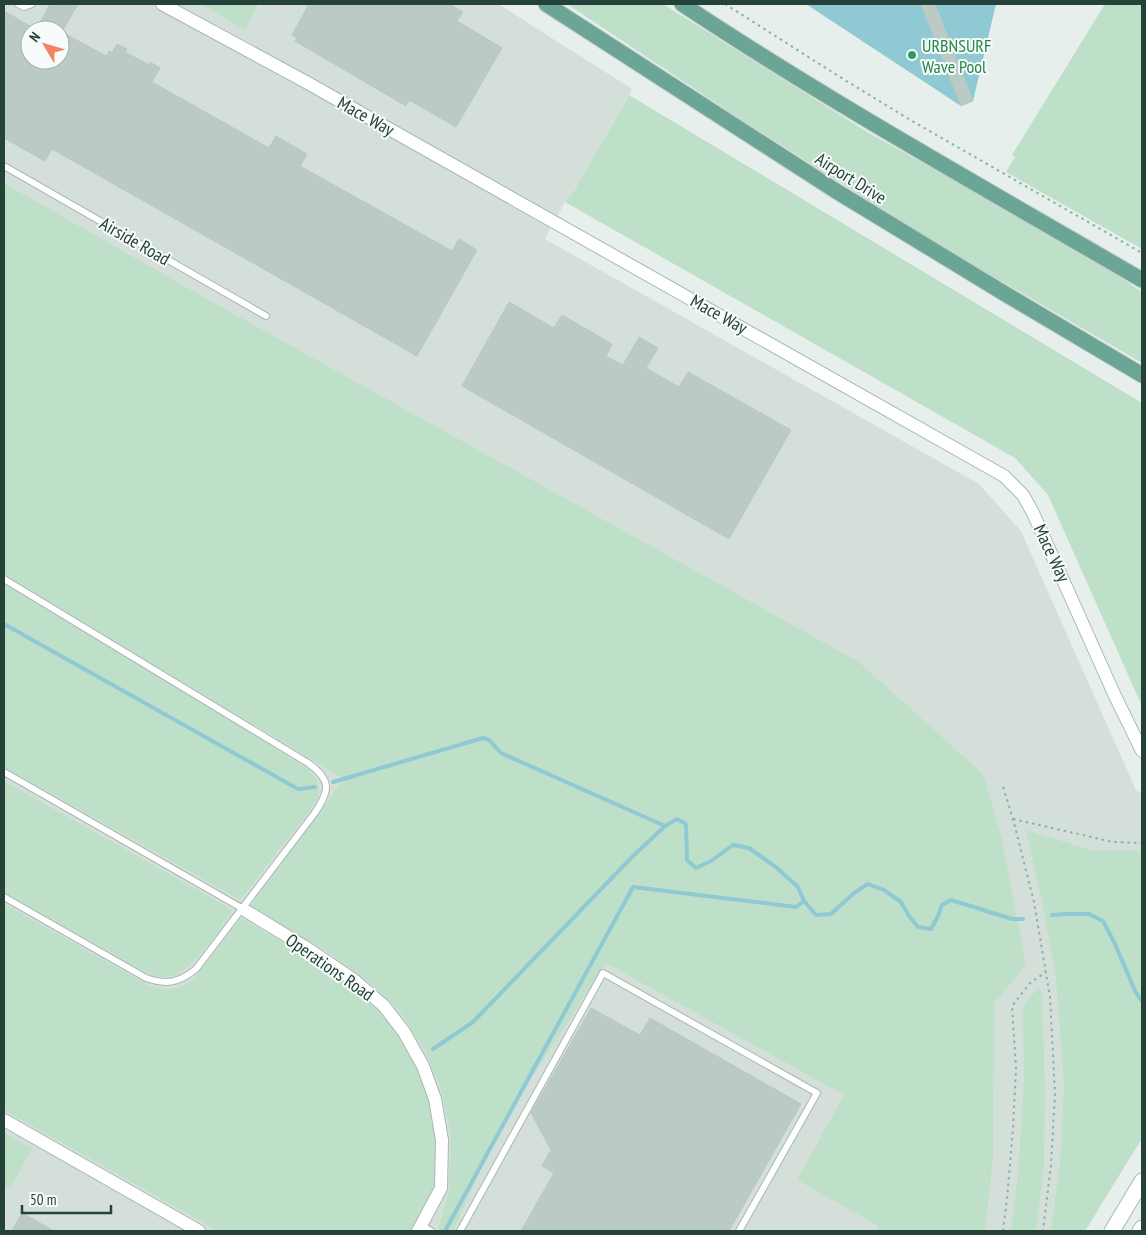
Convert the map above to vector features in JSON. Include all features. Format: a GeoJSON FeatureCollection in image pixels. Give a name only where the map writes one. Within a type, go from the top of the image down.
{"type":"FeatureCollection","features":[{"type":"Feature","properties":{"kind":"main road","name":"Airport Drive"},"geometry":{"type":"LineString","coordinates":[[546,4],[836,191],[1142,375]]}},
{"type":"Feature","properties":{"kind":"main road"},"geometry":{"type":"LineString","coordinates":[[682,4],[872,124],[1142,280]]}},
{"type":"Feature","properties":{"kind":"street","name":"Mace Way"},"geometry":{"type":"LineString","coordinates":[[162,4],[306,82],[1004,476],[1023,495],[1033,512],[1142,751]]}},
{"type":"Feature","properties":{"kind":"street","name":"Operations Road"},"geometry":{"type":"LineString","coordinates":[[244,910],[305,947],[346,975],[384,1006],[404,1032],[423,1066],[435,1099],[442,1140],[441,1188],[424,1229]]}},
{"type":"Feature","properties":{"kind":"street"},"geometry":{"type":"LineString","coordinates":[[4,1120],[199,1231]]}},
{"type":"Feature","properties":{"kind":"street"},"geometry":{"type":"LineString","coordinates":[[1112,1231],[1142,1181]]}},
{"type":"Feature","properties":{"kind":"lane"},"geometry":{"type":"LineString","coordinates":[[18,4],[24,7],[32,4]]}},
{"type":"Feature","properties":{"kind":"lane","name":"Airside Road"},"geometry":{"type":"LineString","coordinates":[[4,166],[266,316]]}},
{"type":"Feature","properties":{"kind":"lane"},"geometry":{"type":"LineString","coordinates":[[4,579],[308,763],[319,771],[324,778],[326,786],[326,794],[321,803],[244,910],[196,969],[176,981],[156,982],[146,978],[4,898]]}},
{"type":"Feature","properties":{"kind":"lane"},"geometry":{"type":"LineString","coordinates":[[4,772],[244,910]]}},
{"type":"Feature","properties":{"kind":"lane"},"geometry":{"type":"LineString","coordinates":[[460,1231],[603,973],[817,1094],[739,1231]]}},
{"type":"Feature","properties":{"kind":"path"},"geometry":{"type":"LineString","coordinates":[[725,4],[857,87],[1142,253]]}},
{"type":"Feature","properties":{"kind":"path"},"geometry":{"type":"LineString","coordinates":[[1003,787],[1034,902],[1050,997],[1054,1093],[1051,1166],[1043,1231]]}},
{"type":"Feature","properties":{"kind":"path"},"geometry":{"type":"LineString","coordinates":[[1013,819],[1113,842],[1142,843]]}},
{"type":"Feature","properties":{"kind":"path"},"geometry":{"type":"LineString","coordinates":[[1003,1231],[1013,1129],[1016,1068],[1012,1006],[1030,983],[1046,972]]}},
{"type":"Feature","properties":{"kind":"shaded area"},"geometry":{"type":"Polygon","coordinates":[[[4,4],[240,4],[245,29],[260,4],[498,4],[632,89],[545,239],[979,484],[1021,531],[1136,790],[1142,794],[1142,1139],[1085,1231],[4,1231],[4,4]]]}},
{"type":"Feature","properties":{"kind":"green space"},"geometry":{"type":"Polygon","coordinates":[[[201,4],[259,4],[245,30],[201,4]]]}},
{"type":"Feature","properties":{"kind":"green space"},"geometry":{"type":"Polygon","coordinates":[[[567,4],[663,4],[869,133],[1079,250],[1142,292],[1142,363],[932,241],[740,119],[567,4]]]}},
{"type":"Feature","properties":{"kind":"green space"},"geometry":{"type":"Polygon","coordinates":[[[1105,4],[1142,4],[1142,249],[1006,172],[1015,157],[1012,155],[1105,4]]]}},
{"type":"Feature","properties":{"kind":"green space"},"geometry":{"type":"Polygon","coordinates":[[[629,95],[1142,403],[1142,706],[1048,495],[1015,458],[565,202],[574,191],[629,95]]]}},
{"type":"Feature","properties":{"kind":"green space"},"geometry":{"type":"Polygon","coordinates":[[[4,183],[189,289],[859,662],[983,774],[1002,839],[1026,966],[994,1003],[993,1159],[985,1231],[875,1231],[879,1226],[797,1180],[844,1095],[606,963],[501,1125],[453,1231],[438,1231],[449,1191],[451,1133],[439,1083],[424,1049],[398,1009],[370,983],[332,955],[250,906],[344,779],[4,574],[4,183]]]}},
{"type":"Feature","properties":{"kind":"green space"},"geometry":{"type":"Polygon","coordinates":[[[4,584],[198,700],[305,767],[314,775],[319,788],[314,805],[240,900],[4,767],[4,584]]]}},
{"type":"Feature","properties":{"kind":"green space"},"geometry":{"type":"Polygon","coordinates":[[[4,781],[233,910],[203,951],[194,961],[175,975],[161,977],[138,968],[4,892],[4,781]]]}},
{"type":"Feature","properties":{"kind":"green space"},"geometry":{"type":"Polygon","coordinates":[[[1026,830],[1094,851],[1142,851],[1142,1137],[1085,1231],[1051,1231],[1060,1163],[1064,1085],[1056,978],[1041,896],[1026,830]]]}},
{"type":"Feature","properties":{"kind":"green space"},"geometry":{"type":"Polygon","coordinates":[[[4,904],[146,984],[165,989],[176,988],[193,980],[241,918],[323,966],[360,993],[386,1018],[410,1054],[427,1091],[436,1134],[435,1179],[429,1211],[421,1231],[218,1231],[4,1110],[4,904]]]}},
{"type":"Feature","properties":{"kind":"green space"},"geometry":{"type":"Polygon","coordinates":[[[1038,988],[1042,993],[1045,1091],[1044,1164],[1036,1231],[1011,1231],[1018,1175],[1024,1081],[1023,1010],[1025,1003],[1038,988]]]}},
{"type":"Feature","properties":{"kind":"green space"},"geometry":{"type":"Polygon","coordinates":[[[4,1132],[32,1149],[10,1188],[4,1185],[4,1132]]]}},
{"type":"Feature","properties":{"kind":"water","name":"URBNSURF Wave Pool"},"geometry":{"type":"Polygon","coordinates":[[[806,4],[921,4],[961,106],[806,4]]]}},
{"type":"Feature","properties":{"kind":"water","name":"URBNSURF Wave Pool"},"geometry":{"type":"Polygon","coordinates":[[[935,4],[996,4],[973,101],[935,4]]]}},
{"type":"Feature","properties":{"kind":"building"},"geometry":{"type":"Polygon","coordinates":[[[50,4],[78,4],[69,20],[41,20],[50,4]]]}},
{"type":"Feature","properties":{"kind":"building"},"geometry":{"type":"Polygon","coordinates":[[[309,4],[449,4],[463,12],[457,21],[502,48],[456,127],[409,100],[406,106],[295,41],[297,38],[292,35],[309,4]]]}},
{"type":"Feature","properties":{"kind":"building"},"geometry":{"type":"Polygon","coordinates":[[[921,4],[935,4],[973,101],[961,106],[921,4]]]}},
{"type":"Feature","properties":{"kind":"building"},"geometry":{"type":"Polygon","coordinates":[[[4,11],[20,20],[20,70],[70,70],[70,36],[106,56],[109,51],[112,53],[117,44],[127,49],[125,52],[149,65],[150,62],[160,68],[152,82],[269,148],[276,136],[307,154],[300,166],[452,251],[459,239],[477,250],[417,356],[52,149],[45,161],[4,138],[4,11]]]}},
{"type":"Feature","properties":{"kind":"building"},"geometry":{"type":"Polygon","coordinates":[[[509,302],[554,328],[562,315],[612,344],[606,356],[623,365],[639,337],[658,348],[646,368],[679,387],[688,372],[791,430],[729,539],[462,386],[509,302]]]}},
{"type":"Feature","properties":{"kind":"building"},"geometry":{"type":"Polygon","coordinates":[[[591,1008],[640,1035],[650,1018],[801,1104],[729,1231],[521,1231],[554,1173],[542,1166],[551,1150],[531,1113],[591,1008]]]}},
{"type":"Feature","properties":{"kind":"building"},"geometry":{"type":"Polygon","coordinates":[[[22,1213],[54,1231],[12,1231],[22,1213]]]}},
{"type":"Feature","properties":{"kind":"waterway"},"geometry":{"type":"LineString","coordinates":[[4,624],[298,789],[315,787]]}},
{"type":"Feature","properties":{"kind":"waterway"},"geometry":{"type":"LineString","coordinates":[[333,782],[483,738],[489,740],[501,753],[665,826],[677,819],[686,824],[687,860],[696,868],[711,861],[733,845],[749,848],[777,868],[798,887],[804,901],[816,915],[831,914],[854,893],[868,884],[884,890],[901,902],[918,927],[931,929],[942,905],[951,900],[1012,919],[1023,919]]}},
{"type":"Feature","properties":{"kind":"waterway"},"geometry":{"type":"LineString","coordinates":[[433,1049],[473,1022],[632,857],[665,826]]}},
{"type":"Feature","properties":{"kind":"waterway"},"geometry":{"type":"LineString","coordinates":[[445,1231],[633,887],[796,907],[804,901]]}},
{"type":"Feature","properties":{"kind":"waterway"},"geometry":{"type":"LineString","coordinates":[[1052,915],[1089,914],[1103,921],[1136,993],[1142,1001]]}},
{"type":"Feature","properties":{"kind":"place","name":"URBNSURF Wave Pool"},"geometry":{"type":"Point","coordinates":[912,55]}}]}
